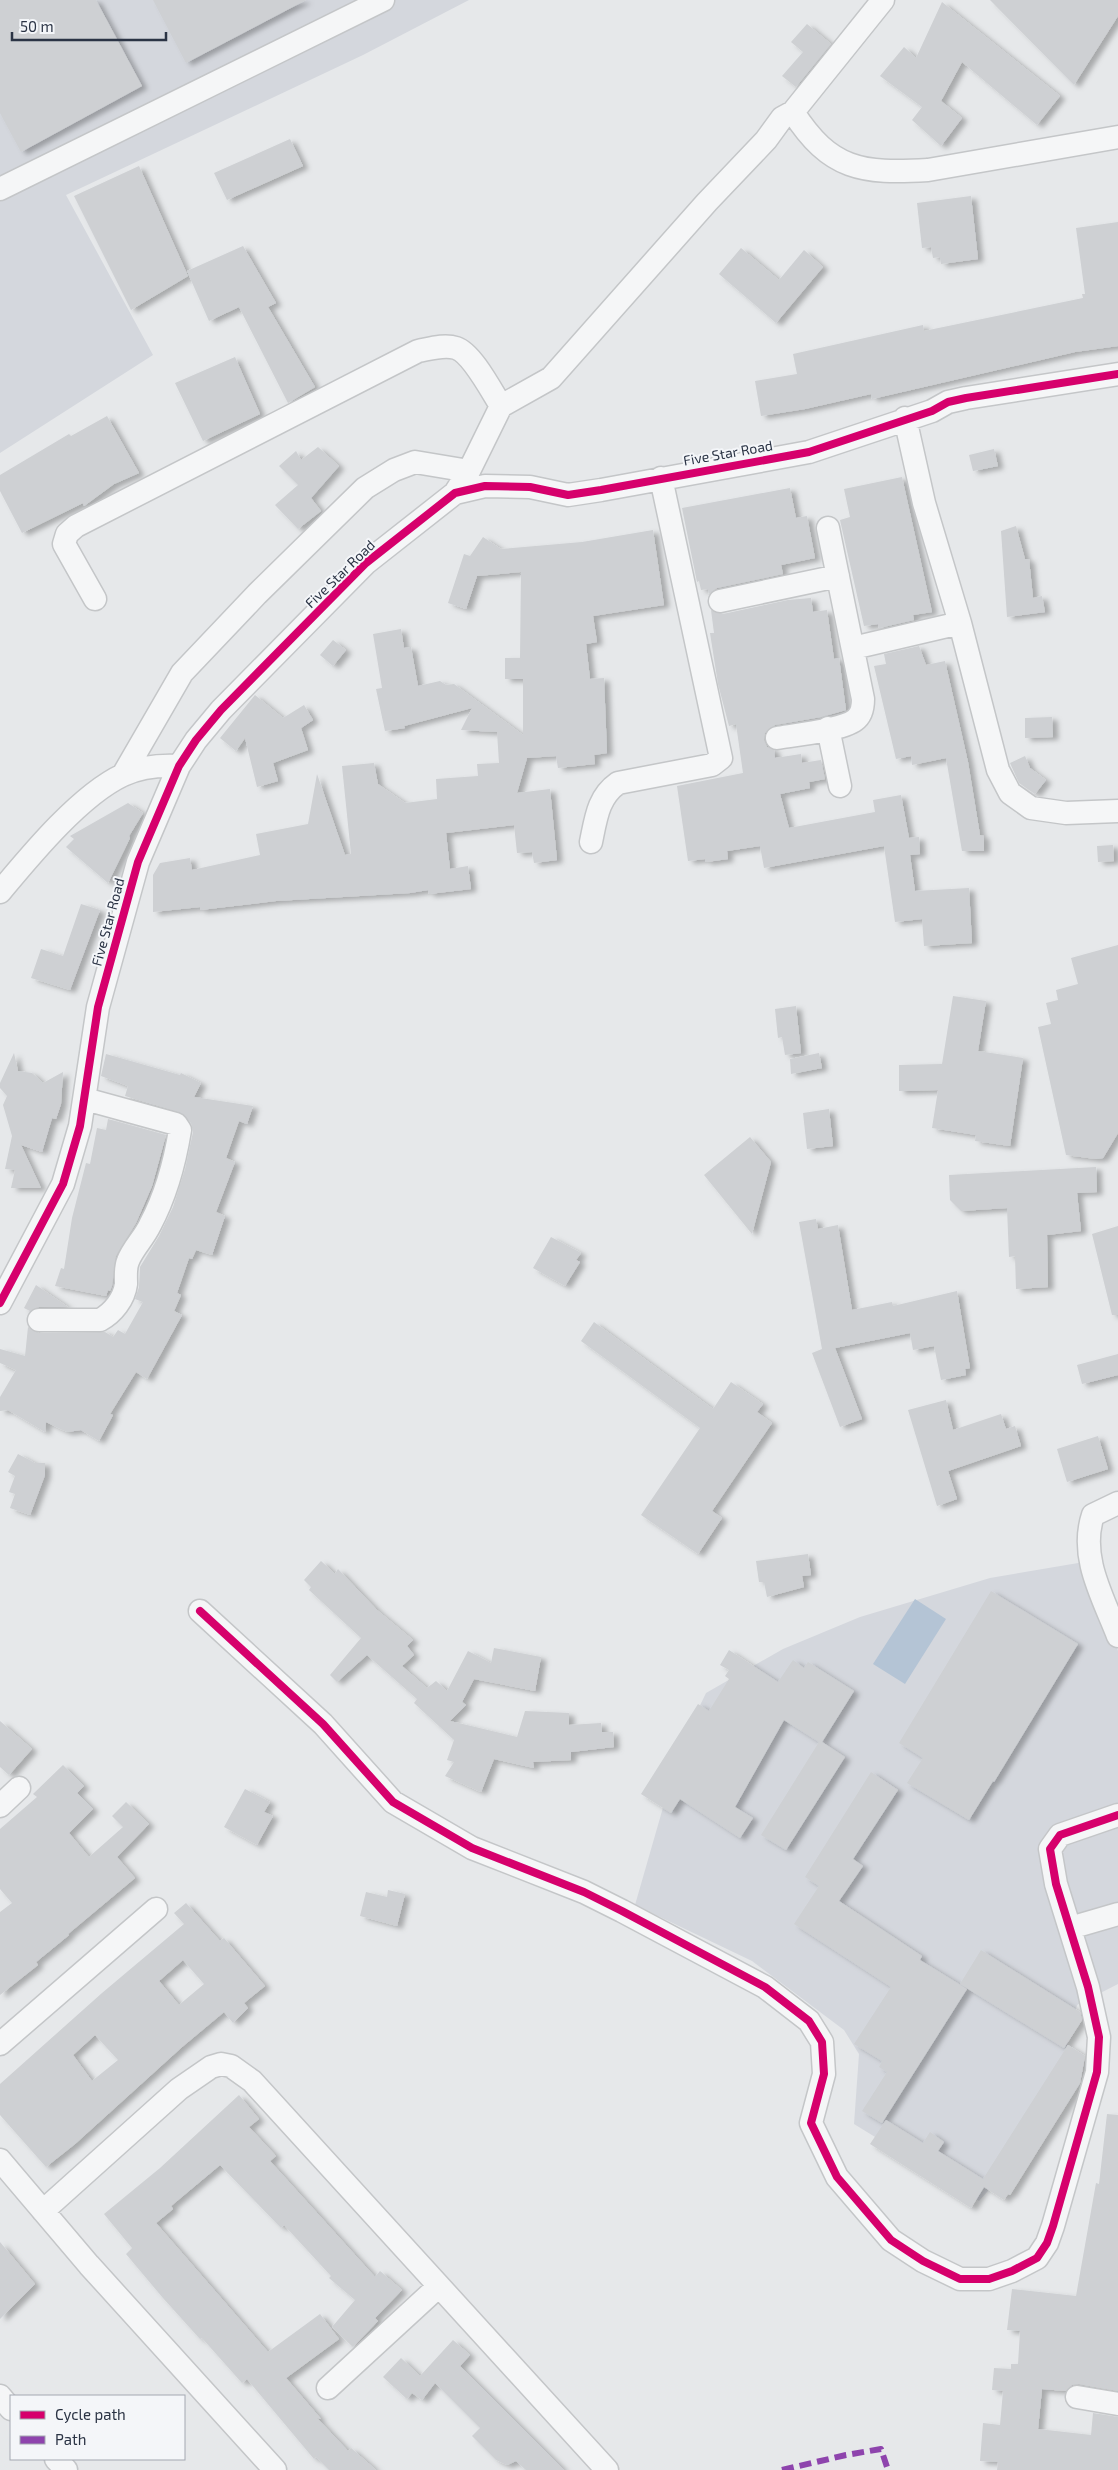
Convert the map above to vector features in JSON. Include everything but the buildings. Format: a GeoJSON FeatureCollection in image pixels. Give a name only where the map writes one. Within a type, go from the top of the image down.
{"type":"FeatureCollection","features":[{"type":"Feature","properties":{"kind":"street"},"geometry":{"type":"LineString","coordinates":[[0,189],[383,0]]}},
{"type":"Feature","properties":{"kind":"street"},"geometry":{"type":"LineString","coordinates":[[455,493],[469,471],[501,406],[551,378],[707,202],[766,140],[782,118],[793,112],[883,0]]}},
{"type":"Feature","properties":{"kind":"street"},"geometry":{"type":"LineString","coordinates":[[793,112],[818,145],[845,165],[901,172],[928,170],[1118,137]]}},
{"type":"Feature","properties":{"kind":"street"},"geometry":{"type":"LineString","coordinates":[[95,599],[69,556],[64,544],[67,534],[76,526],[418,351],[440,347],[457,348],[467,355],[501,406]]}},
{"type":"Feature","properties":{"kind":"street","name":"Five Star Road"},"geometry":{"type":"LineString","coordinates":[[0,1303],[63,1184],[76,1143],[85,1099],[98,1007],[131,886],[138,862],[179,766],[196,740],[221,710],[366,563],[455,493],[485,486],[530,487],[568,495],[809,452],[905,418],[932,411],[948,402],[1118,374]]}},
{"type":"Feature","properties":{"kind":"street"},"geometry":{"type":"LineString","coordinates":[[905,418],[924,503],[960,623],[998,770],[1010,793],[1031,808],[1066,814],[1118,811]]}},
{"type":"Feature","properties":{"kind":"street"},"geometry":{"type":"LineString","coordinates":[[123,775],[182,673],[257,594],[365,488],[394,470],[415,462],[469,471]]}},
{"type":"Feature","properties":{"kind":"street"},"geometry":{"type":"LineString","coordinates":[[591,842],[599,806],[607,791],[618,783],[712,765],[720,758],[661,478]]}},
{"type":"Feature","properties":{"kind":"street"},"geometry":{"type":"LineString","coordinates":[[777,738],[846,725],[856,719],[862,710],[863,698],[828,528]]}},
{"type":"Feature","properties":{"kind":"street"},"geometry":{"type":"LineString","coordinates":[[720,601],[838,576]]}},
{"type":"Feature","properties":{"kind":"street"},"geometry":{"type":"LineString","coordinates":[[853,648],[960,623]]}},
{"type":"Feature","properties":{"kind":"street"},"geometry":{"type":"LineString","coordinates":[[828,728],[840,786]]}},
{"type":"Feature","properties":{"kind":"street"},"geometry":{"type":"LineString","coordinates":[[0,892],[29,858],[82,804],[123,775],[160,765],[179,766]]}},
{"type":"Feature","properties":{"kind":"street"},"geometry":{"type":"LineString","coordinates":[[39,1320],[100,1320],[108,1315],[119,1303],[126,1286],[126,1267],[155,1215],[172,1168],[180,1136],[180,1130],[176,1124],[85,1099]]}},
{"type":"Feature","properties":{"kind":"street"},"geometry":{"type":"LineString","coordinates":[[1118,1503],[1093,1514],[1087,1538],[1088,1558],[1118,1636]]}},
{"type":"Feature","properties":{"kind":"street"},"geometry":{"type":"LineString","coordinates":[[200,1611],[323,1724],[393,1802],[472,1848],[584,1892],[631,1916],[765,1987],[809,2021],[822,2042],[824,2074],[811,2123],[837,2177],[890,2240],[923,2261],[960,2279],[989,2279],[1012,2271],[1037,2258],[1047,2243],[1053,2226],[1096,2072],[1099,2037],[1088,1987],[1056,1884],[1050,1849],[1060,1835],[1118,1815]]}},
{"type":"Feature","properties":{"kind":"street"},"geometry":{"type":"LineString","coordinates":[[0,1806],[19,1788]]}},
{"type":"Feature","properties":{"kind":"street"},"geometry":{"type":"LineString","coordinates":[[0,2044],[156,1909]]}},
{"type":"Feature","properties":{"kind":"street"},"geometry":{"type":"LineString","coordinates":[[1070,1928],[1118,1914]]}},
{"type":"Feature","properties":{"kind":"street"},"geometry":{"type":"LineString","coordinates":[[43,2211],[179,2089],[211,2067],[221,2064],[231,2066],[252,2081],[608,2470]]}},
{"type":"Feature","properties":{"kind":"street"},"geometry":{"type":"LineString","coordinates":[[0,2160],[43,2211],[275,2470]]}},
{"type":"Feature","properties":{"kind":"street"},"geometry":{"type":"LineString","coordinates":[[328,2388],[440,2286]]}},
{"type":"Feature","properties":{"kind":"street"},"geometry":{"type":"LineString","coordinates":[[0,2396],[10,2408]]}},
{"type":"Feature","properties":{"kind":"street"},"geometry":{"type":"LineString","coordinates":[[1077,2397],[1118,2404]]}},
{"type":"Feature","properties":{"kind":"street"},"geometry":{"type":"LineString","coordinates":[[57,2460],[66,2470]]}},
{"type":"Feature","properties":{"kind":"shaded area"},"geometry":{"type":"Polygon","coordinates":[[[0,0],[469,0],[363,55],[66,195],[153,355],[0,453],[0,0]]]}},
{"type":"Feature","properties":{"kind":"shaded area"},"geometry":{"type":"Polygon","coordinates":[[[1090,1561],[1118,1651],[1118,1984],[1077,2005],[1048,2124],[979,2201],[854,2124],[859,2054],[844,2030],[752,1961],[635,1905],[681,1745],[706,1693],[783,1649],[860,1617],[990,1578],[1090,1561]]]}},
{"type":"Feature","properties":{"kind":"water"},"geometry":{"type":"Polygon","coordinates":[[[915,1599],[946,1619],[905,1684],[873,1664],[915,1599]]]}},
{"type":"Feature","properties":{"kind":"marked path"},"geometry":{"type":"LineString","coordinates":[[782,2470],[881,2449],[888,2470]]}},
{"type":"Feature","properties":{"kind":"cycle path"},"geometry":{"type":"LineString","coordinates":[[0,1303],[63,1184],[80,1126],[98,1007],[138,862],[179,766],[196,740],[221,710],[366,563],[455,493],[485,486],[530,487],[568,495],[601,490],[809,452],[932,411],[948,402],[1118,374]]}},
{"type":"Feature","properties":{"kind":"cycle path"},"geometry":{"type":"LineString","coordinates":[[200,1611],[323,1724],[393,1802],[472,1848],[584,1892],[622,1911],[765,1987],[809,2021],[822,2042],[824,2074],[811,2123],[837,2177],[891,2240],[923,2261],[960,2279],[989,2279],[1012,2271],[1037,2258],[1047,2243],[1053,2226],[1097,2072],[1099,2037],[1088,1987],[1056,1884],[1050,1849],[1060,1835],[1118,1815]]}}]}
